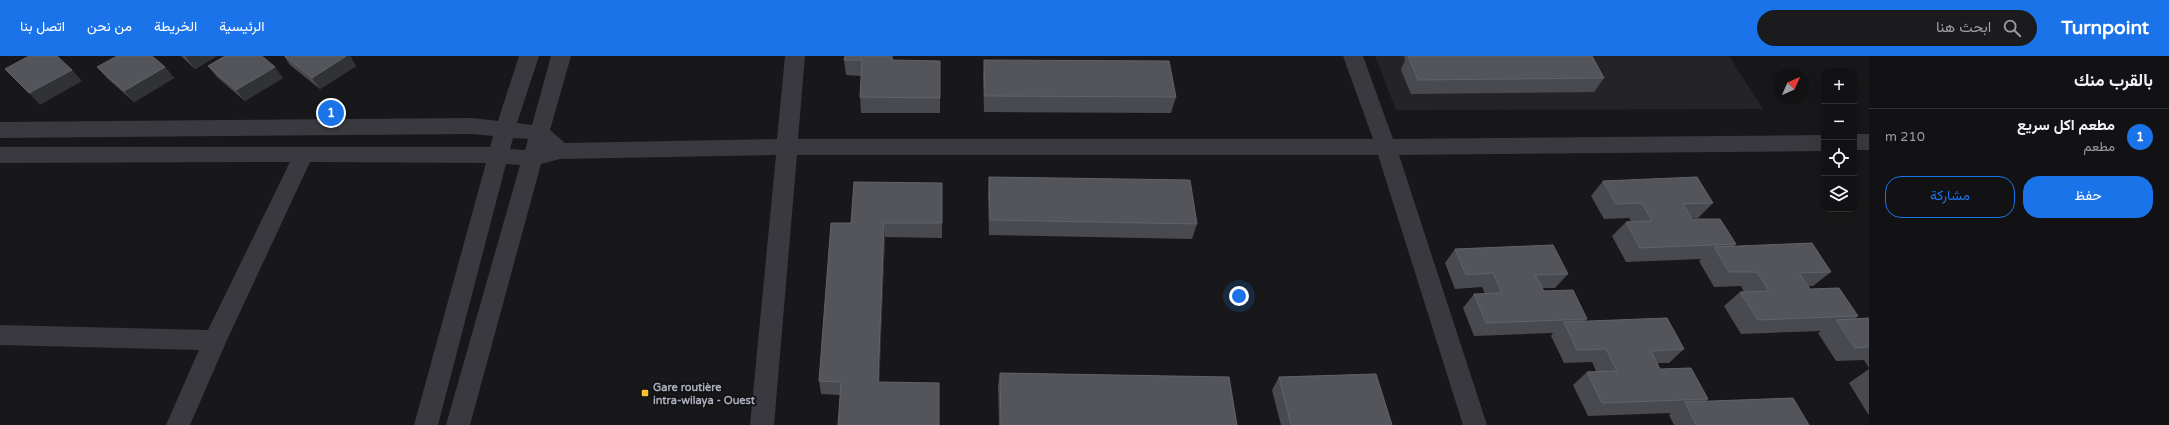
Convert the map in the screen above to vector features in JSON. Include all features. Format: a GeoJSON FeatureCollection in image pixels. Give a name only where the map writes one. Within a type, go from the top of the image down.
{"type":"FeatureCollection","features":[{"type":"Feature","properties":{"kind":"street"},"geometry":{"type":"LineString","coordinates":[[426,425],[499,156],[505,128],[529,56]]}},
{"type":"Feature","properties":{"kind":"street"},"geometry":{"type":"LineString","coordinates":[[458,425],[561,56]]}},
{"type":"Feature","properties":{"kind":"street"},"geometry":{"type":"LineString","coordinates":[[762,425],[786,147],[796,56]]}},
{"type":"Feature","properties":{"kind":"street"},"geometry":{"type":"LineString","coordinates":[[1353,56],[1386,147],[1475,425]]}},
{"type":"Feature","properties":{"kind":"street"},"geometry":{"type":"LineString","coordinates":[[0,130],[473,126],[505,128],[540,133],[560,151]]}},
{"type":"Feature","properties":{"kind":"street"},"geometry":{"type":"LineString","coordinates":[[1857,142],[1869,142]]}},
{"type":"Feature","properties":{"kind":"street"},"geometry":{"type":"LineString","coordinates":[[1,156],[473,154],[532,158],[560,151],[786,147],[1386,147],[1821,143]]}},
{"type":"Feature","properties":{"kind":"street"},"geometry":{"type":"LineString","coordinates":[[178,425],[215,340],[304,154]]}},
{"type":"Feature","properties":{"kind":"street"},"geometry":{"type":"LineString","coordinates":[[0,335],[215,340]]}},
{"type":"Feature","properties":{"kind":"shaded area"},"geometry":{"type":"Polygon","coordinates":[[[1375,56],[1729,56],[1763,109],[1396,110],[1375,56]]]}},
{"type":"Feature","properties":{"kind":"building"},"geometry":{"type":"Polygon","coordinates":[[[29,56],[57,56],[72,70],[29,93],[5,69],[29,56]]]}},
{"type":"Feature","properties":{"kind":"building"},"geometry":{"type":"Polygon","coordinates":[[[117,56],[152,56],[165,67],[124,91],[97,67],[117,56]]]}},
{"type":"Feature","properties":{"kind":"building"},"geometry":{"type":"Polygon","coordinates":[[[225,56],[262,56],[275,67],[236,90],[208,66],[225,56]]]}},
{"type":"Feature","properties":{"kind":"building"},"geometry":{"type":"Polygon","coordinates":[[[285,56],[346,56],[312,78],[285,56]]]}},
{"type":"Feature","properties":{"kind":"building"},"geometry":{"type":"Polygon","coordinates":[[[845,56],[891,56],[891,60],[940,61],[940,98],[860,97],[862,60],[844,60],[845,56]]]}},
{"type":"Feature","properties":{"kind":"building"},"geometry":{"type":"Polygon","coordinates":[[[1408,56],[1592,56],[1604,78],[1418,80],[1408,56]]]}},
{"type":"Feature","properties":{"kind":"building"},"geometry":{"type":"Polygon","coordinates":[[[984,60],[1169,61],[1176,97],[985,96],[984,60]]]}},
{"type":"Feature","properties":{"kind":"building"},"geometry":{"type":"Polygon","coordinates":[[[989,177],[1190,180],[1197,224],[990,220],[989,177]]]}},
{"type":"Feature","properties":{"kind":"building"},"geometry":{"type":"Polygon","coordinates":[[[1697,177],[1713,203],[1683,204],[1692,219],[1720,219],[1736,244],[1640,248],[1626,222],[1652,221],[1642,203],[1616,204],[1603,181],[1697,177]]]}},
{"type":"Feature","properties":{"kind":"building"},"geometry":{"type":"Polygon","coordinates":[[[854,182],[942,183],[942,223],[884,223],[878,382],[939,383],[939,425],[838,425],[841,382],[819,381],[831,223],[851,223],[854,182]]]}},
{"type":"Feature","properties":{"kind":"building"},"geometry":{"type":"Polygon","coordinates":[[[1812,243],[1831,272],[1799,273],[1810,289],[1839,288],[1858,316],[1758,320],[1740,292],[1769,291],[1757,272],[1729,272],[1714,247],[1812,243]]]}},
{"type":"Feature","properties":{"kind":"building"},"geometry":{"type":"Polygon","coordinates":[[[1553,245],[1568,274],[1535,275],[1544,291],[1573,290],[1587,319],[1486,323],[1474,294],[1502,293],[1493,273],[1466,275],[1455,249],[1553,245]]]}},
{"type":"Feature","properties":{"kind":"building"},"geometry":{"type":"Polygon","coordinates":[[[1667,318],[1684,349],[1651,351],[1660,369],[1691,368],[1708,399],[1602,403],[1587,372],[1617,371],[1606,349],[1577,350],[1564,322],[1667,318]]]}},
{"type":"Feature","properties":{"kind":"building"},"geometry":{"type":"Polygon","coordinates":[[[1869,318],[1869,347],[1855,348],[1836,320],[1869,318]]]}},
{"type":"Feature","properties":{"kind":"building"},"geometry":{"type":"Polygon","coordinates":[[[1000,373],[1229,377],[1237,425],[1001,425],[1000,373]]]}},
{"type":"Feature","properties":{"kind":"building"},"geometry":{"type":"Polygon","coordinates":[[[1376,374],[1392,425],[1291,425],[1279,377],[1376,374]]]}},
{"type":"Feature","properties":{"kind":"building"},"geometry":{"type":"Polygon","coordinates":[[[1793,398],[1809,425],[1696,425],[1685,402],[1793,398]]]}},
{"type":"Feature","properties":{"kind":"place","name":"مطعم اكل سريع"},"geometry":{"type":"Point","coordinates":[331,113]}},
{"type":"Feature","properties":{"kind":"place","name":"Gare routière intra-wilaya - Ouest"},"geometry":{"type":"Point","coordinates":[645,393]}}]}
